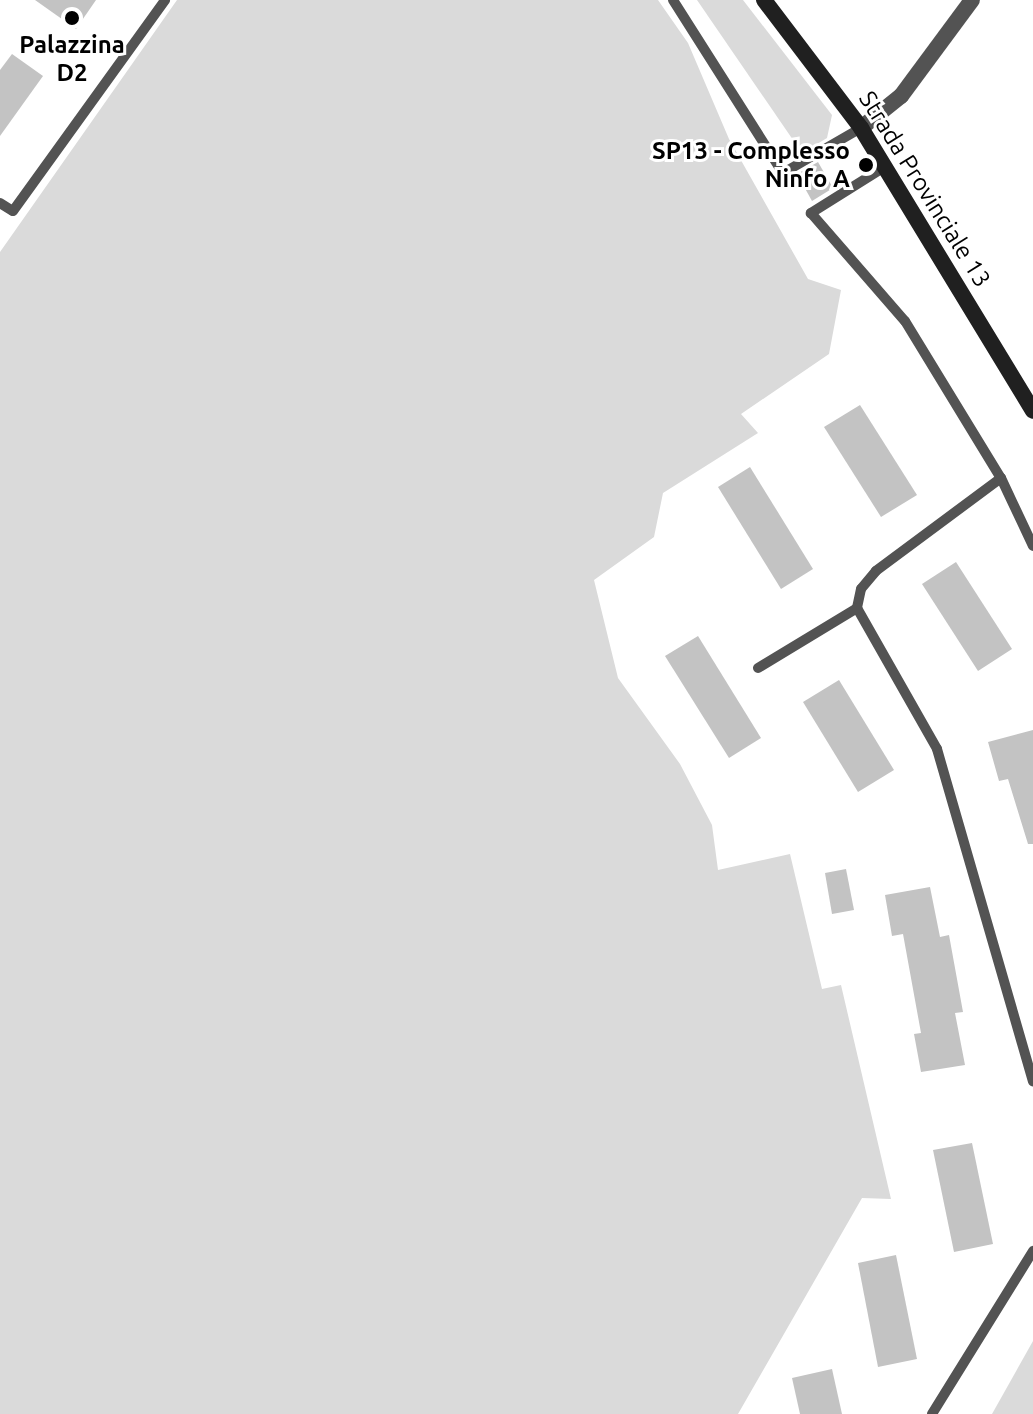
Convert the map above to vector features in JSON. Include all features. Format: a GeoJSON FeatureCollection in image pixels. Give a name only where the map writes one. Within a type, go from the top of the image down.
{"type":"FeatureCollection","features":[{"type":"Feature","properties":{"kind":"main road","name":"Strada Provinciale 13"},"geometry":{"type":"LineString","coordinates":[[764,0],[886,166],[1033,411]]}},
{"type":"Feature","properties":{"kind":"street"},"geometry":{"type":"LineString","coordinates":[[861,128],[901,96],[972,0]]}},
{"type":"Feature","properties":{"kind":"lane"},"geometry":{"type":"LineString","coordinates":[[0,203],[13,211],[165,0]]}},
{"type":"Feature","properties":{"kind":"lane"},"geometry":{"type":"LineString","coordinates":[[673,0],[783,173],[861,128]]}},
{"type":"Feature","properties":{"kind":"lane"},"geometry":{"type":"LineString","coordinates":[[886,166],[811,213],[905,321],[1001,478],[1033,546]]}},
{"type":"Feature","properties":{"kind":"lane"},"geometry":{"type":"LineString","coordinates":[[1001,478],[876,571],[861,589],[857,608],[937,749],[1033,1081]]}},
{"type":"Feature","properties":{"kind":"lane"},"geometry":{"type":"LineString","coordinates":[[758,668],[857,608]]}},
{"type":"Feature","properties":{"kind":"lane"},"geometry":{"type":"LineString","coordinates":[[932,1414],[1033,1251]]}},
{"type":"Feature","properties":{"kind":"shaded area"},"geometry":{"type":"Polygon","coordinates":[[[177,0],[658,0],[688,43],[729,139],[808,279],[841,290],[829,354],[741,414],[758,433],[663,493],[654,537],[594,580],[618,678],[680,764],[712,825],[718,870],[790,854],[822,989],[841,985],[891,1199],[862,1198],[738,1414],[0,1414],[0,252],[177,0]]]}},
{"type":"Feature","properties":{"kind":"shaded area"},"geometry":{"type":"Polygon","coordinates":[[[697,0],[743,0],[832,115],[827,138],[802,153],[697,0]]]}},
{"type":"Feature","properties":{"kind":"shaded area"},"geometry":{"type":"Polygon","coordinates":[[[1033,1341],[1033,1414],[992,1414],[1033,1341]]]}},
{"type":"Feature","properties":{"kind":"building","name":"Palazzina D2"},"geometry":{"type":"Polygon","coordinates":[[[35,0],[96,0],[76,29],[35,0]]]}},
{"type":"Feature","properties":{"kind":"building"},"geometry":{"type":"Polygon","coordinates":[[[12,54],[43,76],[0,136],[0,70],[12,54]]]}},
{"type":"Feature","properties":{"kind":"building"},"geometry":{"type":"Polygon","coordinates":[[[818,162],[833,188],[812,201],[797,174],[818,162]]]}},
{"type":"Feature","properties":{"kind":"building"},"geometry":{"type":"Polygon","coordinates":[[[860,405],[917,495],[881,517],[824,427],[860,405]]]}},
{"type":"Feature","properties":{"kind":"building"},"geometry":{"type":"Polygon","coordinates":[[[750,467],[813,569],[781,589],[718,487],[750,467]]]}},
{"type":"Feature","properties":{"kind":"building"},"geometry":{"type":"Polygon","coordinates":[[[956,562],[1012,649],[978,671],[922,584],[956,562]]]}},
{"type":"Feature","properties":{"kind":"building"},"geometry":{"type":"Polygon","coordinates":[[[698,636],[761,738],[729,758],[665,656],[698,636]]]}},
{"type":"Feature","properties":{"kind":"building"},"geometry":{"type":"Polygon","coordinates":[[[839,680],[894,770],[858,792],[803,702],[839,680]]]}},
{"type":"Feature","properties":{"kind":"building"},"geometry":{"type":"Polygon","coordinates":[[[1033,730],[1033,844],[1028,844],[1008,779],[999,781],[988,742],[1033,730]]]}},
{"type":"Feature","properties":{"kind":"building"},"geometry":{"type":"Polygon","coordinates":[[[846,869],[854,910],[832,914],[825,873],[846,869]]]}},
{"type":"Feature","properties":{"kind":"building"},"geometry":{"type":"Polygon","coordinates":[[[930,887],[940,937],[949,935],[963,1012],[955,1013],[965,1065],[921,1072],[914,1034],[921,1033],[903,934],[892,936],[885,895],[930,887]]]}},
{"type":"Feature","properties":{"kind":"building"},"geometry":{"type":"Polygon","coordinates":[[[972,1143],[993,1244],[954,1252],[933,1150],[972,1143]]]}},
{"type":"Feature","properties":{"kind":"building"},"geometry":{"type":"Polygon","coordinates":[[[896,1255],[917,1359],[878,1367],[858,1263],[896,1255]]]}},
{"type":"Feature","properties":{"kind":"building"},"geometry":{"type":"Polygon","coordinates":[[[832,1369],[842,1414],[800,1414],[792,1378],[832,1369]]]}},
{"type":"Feature","properties":{"kind":"place","name":"Palazzina D2"},"geometry":{"type":"Point","coordinates":[72,18]}},
{"type":"Feature","properties":{"kind":"place","name":"SP13 - Complesso Ninfo A"},"geometry":{"type":"Point","coordinates":[866,165]}}]}
